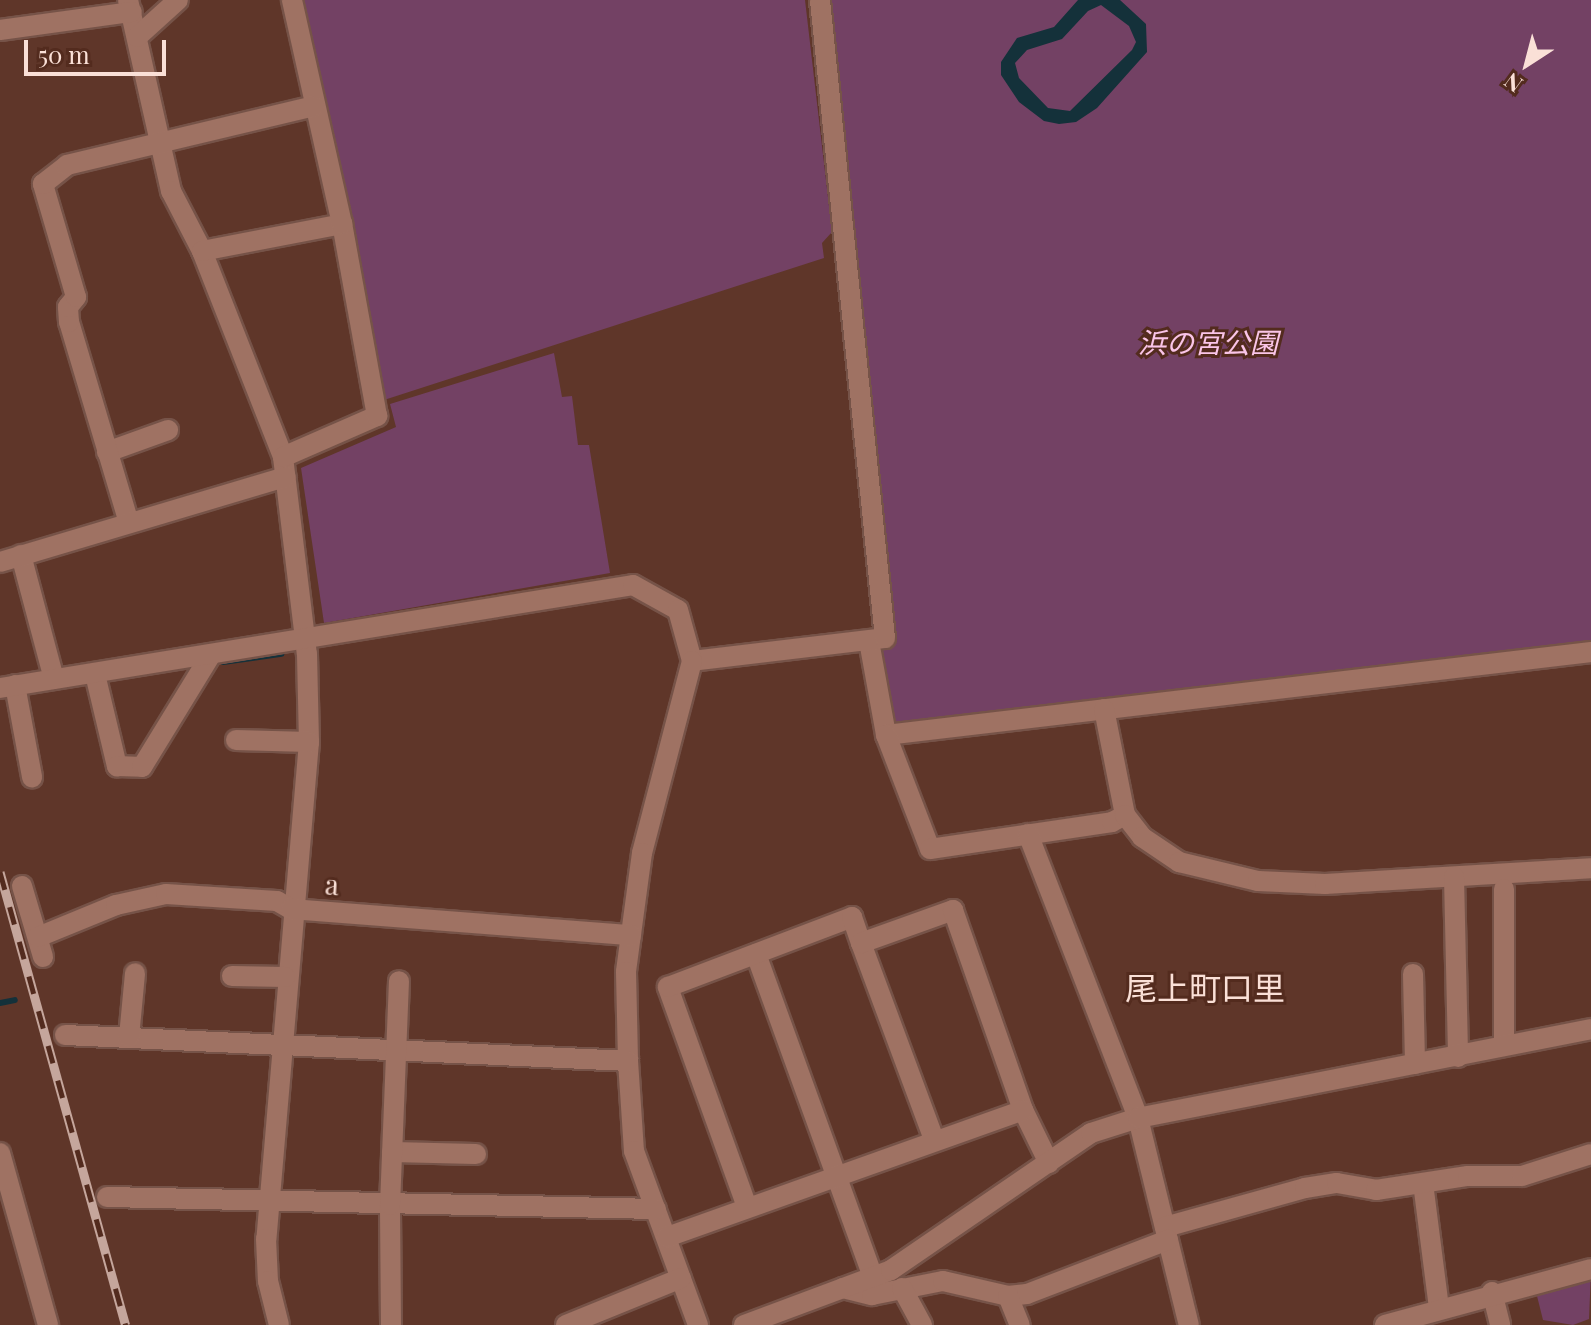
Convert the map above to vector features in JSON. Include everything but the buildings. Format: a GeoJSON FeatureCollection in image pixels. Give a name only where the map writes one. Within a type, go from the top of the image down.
{"type":"FeatureCollection","features":[{"type":"Feature","properties":{"kind":"street"},"geometry":{"type":"LineString","coordinates":[[137,37],[178,0]]}},
{"type":"Feature","properties":{"kind":"street"},"geometry":{"type":"LineString","coordinates":[[0,562],[129,523],[285,467],[377,416],[342,224],[292,0]]}},
{"type":"Feature","properties":{"kind":"street"},"geometry":{"type":"LineString","coordinates":[[692,661],[885,638],[820,0]]}},
{"type":"Feature","properties":{"kind":"street"},"geometry":{"type":"LineString","coordinates":[[0,30],[130,6],[171,191],[202,251],[285,467],[304,639],[309,742],[291,909],[268,1201],[268,1281],[279,1325]]}},
{"type":"Feature","properties":{"kind":"street"},"geometry":{"type":"LineString","coordinates":[[129,523],[69,322],[68,307],[76,297],[43,184],[67,165],[159,140],[314,106]]}},
{"type":"Feature","properties":{"kind":"street"},"geometry":{"type":"LineString","coordinates":[[202,251],[342,224]]}},
{"type":"Feature","properties":{"kind":"street"},"geometry":{"type":"LineString","coordinates":[[107,452],[168,430]]}},
{"type":"Feature","properties":{"kind":"street"},"geometry":{"type":"LineString","coordinates":[[21,555],[54,679]]}},
{"type":"Feature","properties":{"kind":"street"},"geometry":{"type":"LineString","coordinates":[[32,777],[8,686],[210,656],[633,585],[678,610],[692,661],[642,853],[626,972],[628,1061],[634,1151],[698,1325]]}},
{"type":"Feature","properties":{"kind":"street"},"geometry":{"type":"LineString","coordinates":[[869,641],[886,735],[930,849],[1112,822],[1125,815]]}},
{"type":"Feature","properties":{"kind":"street"},"geometry":{"type":"LineString","coordinates":[[886,735],[1591,652]]}},
{"type":"Feature","properties":{"kind":"street"},"geometry":{"type":"LineString","coordinates":[[95,674],[117,766],[142,767],[210,656]]}},
{"type":"Feature","properties":{"kind":"street"},"geometry":{"type":"LineString","coordinates":[[1104,709],[1125,815],[1160,850],[1211,873],[1302,884],[1591,868]]}},
{"type":"Feature","properties":{"kind":"street"},"geometry":{"type":"LineString","coordinates":[[236,740],[309,742]]}},
{"type":"Feature","properties":{"kind":"street"},"geometry":{"type":"LineString","coordinates":[[1028,834],[1138,1118],[1189,1325]]}},
{"type":"Feature","properties":{"kind":"street"},"geometry":{"type":"LineString","coordinates":[[1454,877],[1458,1057]]}},
{"type":"Feature","properties":{"kind":"street","name":"a"},"geometry":{"type":"LineString","coordinates":[[22,886],[41,947],[144,896],[277,901],[291,909],[631,935]]}},
{"type":"Feature","properties":{"kind":"street"},"geometry":{"type":"LineString","coordinates":[[1504,889],[1504,1044]]}},
{"type":"Feature","properties":{"kind":"street"},"geometry":{"type":"LineString","coordinates":[[861,943],[953,910],[1023,1110],[1049,1163]]}},
{"type":"Feature","properties":{"kind":"street"},"geometry":{"type":"LineString","coordinates":[[747,1207],[668,987],[852,917],[934,1139]]}},
{"type":"Feature","properties":{"kind":"street"},"geometry":{"type":"LineString","coordinates":[[756,954],[873,1277]]}},
{"type":"Feature","properties":{"kind":"street"},"geometry":{"type":"LineString","coordinates":[[129,1037],[135,973]]}},
{"type":"Feature","properties":{"kind":"street"},"geometry":{"type":"LineString","coordinates":[[1413,974],[1415,1064]]}},
{"type":"Feature","properties":{"kind":"street"},"geometry":{"type":"LineString","coordinates":[[232,976],[285,977]]}},
{"type":"Feature","properties":{"kind":"street"},"geometry":{"type":"LineString","coordinates":[[391,1325],[390,1205],[399,981]]}},
{"type":"Feature","properties":{"kind":"street"},"geometry":{"type":"LineString","coordinates":[[744,1325],[873,1277],[1091,1133],[1138,1118],[1591,1029]]}},
{"type":"Feature","properties":{"kind":"street"},"geometry":{"type":"LineString","coordinates":[[65,1035],[395,1053],[628,1061]]}},
{"type":"Feature","properties":{"kind":"street"},"geometry":{"type":"LineString","coordinates":[[667,1237],[934,1139],[1023,1110]]}},
{"type":"Feature","properties":{"kind":"street"},"geometry":{"type":"LineString","coordinates":[[392,1152],[476,1154]]}},
{"type":"Feature","properties":{"kind":"street"},"geometry":{"type":"LineString","coordinates":[[0,1153],[48,1325]]}},
{"type":"Feature","properties":{"kind":"street"},"geometry":{"type":"LineString","coordinates":[[843,1288],[872,1295],[943,1281],[1008,1296],[1071,1279],[1166,1234],[1305,1188],[1337,1183],[1376,1190],[1423,1183],[1522,1176],[1591,1154]]}},
{"type":"Feature","properties":{"kind":"street"},"geometry":{"type":"LineString","coordinates":[[1423,1183],[1439,1308]]}},
{"type":"Feature","properties":{"kind":"street"},"geometry":{"type":"LineString","coordinates":[[107,1197],[656,1209]]}},
{"type":"Feature","properties":{"kind":"street"},"geometry":{"type":"LineString","coordinates":[[1385,1325],[1492,1292],[1591,1269]]}},
{"type":"Feature","properties":{"kind":"street"},"geometry":{"type":"LineString","coordinates":[[566,1325],[681,1278]]}},
{"type":"Feature","properties":{"kind":"street"},"geometry":{"type":"LineString","coordinates":[[902,1288],[922,1325]]}},
{"type":"Feature","properties":{"kind":"street"},"geometry":{"type":"LineString","coordinates":[[1492,1292],[1500,1325]]}},
{"type":"Feature","properties":{"kind":"street"},"geometry":{"type":"LineString","coordinates":[[1008,1296],[1020,1325]]}},
{"type":"Feature","properties":{"kind":"green space"},"geometry":{"type":"Polygon","coordinates":[[[300,0],[805,0],[832,232],[822,243],[824,258],[384,400],[300,0]]]}},
{"type":"Feature","properties":{"kind":"green space","name":"浜の宮公園"},"geometry":{"type":"Polygon","coordinates":[[[828,0],[1591,0],[1591,642],[895,723],[887,719],[875,658],[891,621],[828,0]]]}},
{"type":"Feature","properties":{"kind":"green space"},"geometry":{"type":"Polygon","coordinates":[[[554,353],[562,397],[572,396],[578,445],[589,445],[610,573],[324,623],[301,468],[396,427],[390,404],[554,353]]]}},
{"type":"Feature","properties":{"kind":"green space"},"geometry":{"type":"Polygon","coordinates":[[[1591,1271],[1589,1319],[1573,1325],[1543,1320],[1534,1284],[1591,1271]]]}},
{"type":"Feature","properties":{"kind":"water"},"geometry":{"type":"Polygon","coordinates":[[[1078,0],[1120,0],[1146,24],[1147,52],[1097,108],[1076,122],[1059,124],[1044,121],[1019,102],[1001,75],[1001,62],[1017,38],[1054,27],[1078,0]],[[1101,5],[1088,11],[1062,39],[1027,50],[1015,63],[1019,78],[1048,108],[1070,111],[1132,50],[1136,42],[1129,26],[1101,5]]]}},
{"type":"Feature","properties":{"kind":"waterway"},"geometry":{"type":"LineString","coordinates":[[223,662],[281,654]]}},
{"type":"Feature","properties":{"kind":"waterway"},"geometry":{"type":"LineString","coordinates":[[0,1003],[15,1000]]}},
{"type":"Feature","properties":{"kind":"railway"},"geometry":{"type":"LineString","coordinates":[[0,872],[126,1325]]}},
{"type":"Feature","properties":{"kind":"district","name":"尾上町口里"},"geometry":{"type":"Point","coordinates":[1205,987]}}]}
